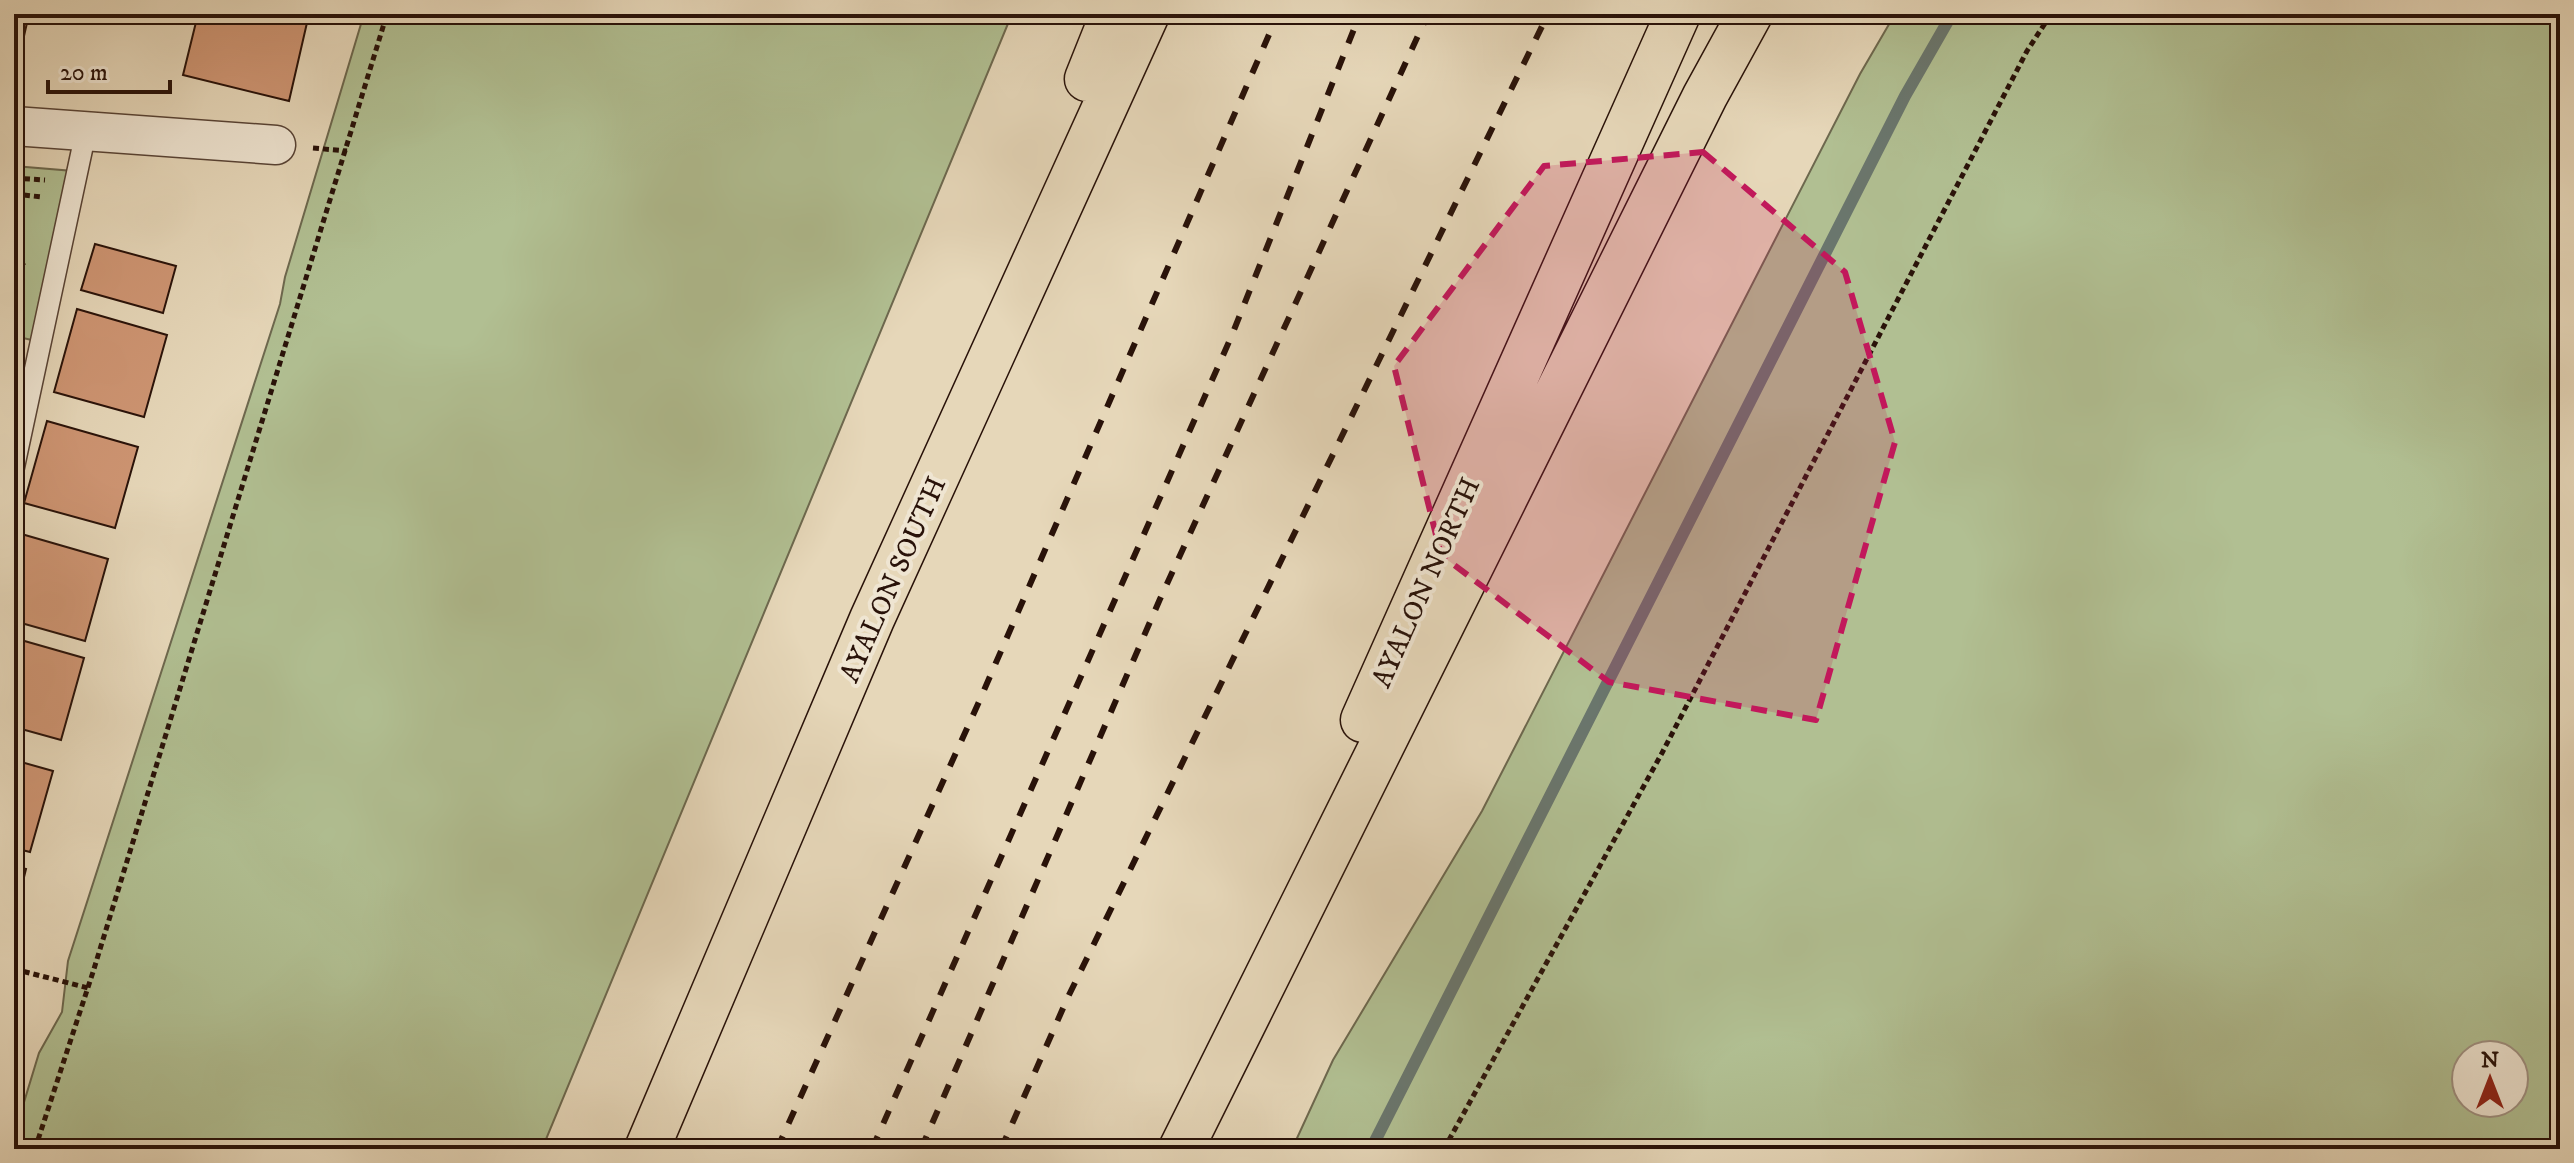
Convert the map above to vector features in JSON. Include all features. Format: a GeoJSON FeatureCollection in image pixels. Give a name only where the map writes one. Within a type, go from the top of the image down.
{"type":"FeatureCollection","features":[{"type":"Feature","properties":{"kind":"highway"},"geometry":{"type":"LineString","coordinates":[[872,619],[1113,14]]}},
{"type":"Feature","properties":{"kind":"highway","name":"AYALON SOUTH"},"geometry":{"type":"LineString","coordinates":[[647,1149],[872,619],[1147,14]]}},
{"type":"Feature","properties":{"kind":"highway","name":"AYALON NORTH"},"geometry":{"type":"LineString","coordinates":[[1171,1149],[1678,14]]}},
{"type":"Feature","properties":{"kind":"highway"},"geometry":{"type":"LineString","coordinates":[[1181,1149],[1698,110],[1750,14]]}},
{"type":"Feature","properties":{"kind":"street"},"geometry":{"type":"LineString","coordinates":[[14,126],[276,145]]}},
{"type":"Feature","properties":{"kind":"lane"},"geometry":{"type":"LineString","coordinates":[[14,467],[86,131]]}},
{"type":"Feature","properties":{"kind":"path"},"geometry":{"type":"LineString","coordinates":[[35,1149],[88,988],[387,14]]}},
{"type":"Feature","properties":{"kind":"path"},"geometry":{"type":"LineString","coordinates":[[1444,1149],[1662,753],[2027,51],[2051,14]]}},
{"type":"Feature","properties":{"kind":"path"},"geometry":{"type":"LineString","coordinates":[[14,969],[88,988]]}},
{"type":"Feature","properties":{"kind":"highlighted area"},"geometry":{"type":"Polygon","coordinates":[[[1703,152],[1845,272],[1895,442],[1816,720],[1609,682],[1441,555],[1394,366],[1544,166],[1703,152]]]}},
{"type":"Feature","properties":{"kind":"green space"},"geometry":{"type":"Polygon","coordinates":[[[364,14],[1012,14],[542,1149],[14,1149],[14,1135],[39,1053],[62,1012],[68,961],[280,304],[285,277],[364,14]]]}},
{"type":"Feature","properties":{"kind":"green space"},"geometry":{"type":"Polygon","coordinates":[[[1895,14],[2560,14],[2560,1149],[1292,1149],[1333,1060],[1482,811],[1860,74],[1895,14]]]}},
{"type":"Feature","properties":{"kind":"green space"},"geometry":{"type":"Polygon","coordinates":[[[14,166],[85,172],[45,343],[14,336],[14,166]]]}},
{"type":"Feature","properties":{"kind":"building"},"geometry":{"type":"Polygon","coordinates":[[[14,14],[29,14],[17,67],[14,66],[14,14]]]}},
{"type":"Feature","properties":{"kind":"building"},"geometry":{"type":"Polygon","coordinates":[[[198,14],[309,14],[289,101],[183,75],[198,14]]]}},
{"type":"Feature","properties":{"kind":"building"},"geometry":{"type":"Polygon","coordinates":[[[95,244],[176,266],[163,313],[81,290],[95,244]]]}},
{"type":"Feature","properties":{"kind":"building"},"geometry":{"type":"Polygon","coordinates":[[[77,309],[167,335],[144,417],[54,392],[77,309]]]}},
{"type":"Feature","properties":{"kind":"building"},"geometry":{"type":"Polygon","coordinates":[[[47,421],[138,447],[115,528],[24,503],[47,421]]]}},
{"type":"Feature","properties":{"kind":"building"},"geometry":{"type":"Polygon","coordinates":[[[18,533],[108,559],[85,641],[14,621],[14,547],[18,533]]]}},
{"type":"Feature","properties":{"kind":"building"},"geometry":{"type":"Polygon","coordinates":[[[14,638],[84,658],[61,740],[14,727],[14,638]]]}},
{"type":"Feature","properties":{"kind":"building"},"geometry":{"type":"Polygon","coordinates":[[[14,760],[53,771],[30,852],[14,848],[14,760]]]}},
{"type":"Feature","properties":{"kind":"building"},"geometry":{"type":"Polygon","coordinates":[[[14,866],[26,869],[14,918],[14,866]]]}},
{"type":"Feature","properties":{"kind":"waterway"},"geometry":{"type":"LineString","coordinates":[[1371,1149],[1905,96],[1952,14]]}},
{"type":"Feature","properties":{"kind":"railway"},"geometry":{"type":"LineString","coordinates":[[777,1149],[978,704],[1278,14]]}},
{"type":"Feature","properties":{"kind":"railway"},"geometry":{"type":"LineString","coordinates":[[872,1149],[1232,335],[1360,14]]}},
{"type":"Feature","properties":{"kind":"railway"},"geometry":{"type":"LineString","coordinates":[[921,1149],[1160,599],[1428,14]]}},
{"type":"Feature","properties":{"kind":"railway"},"geometry":{"type":"LineString","coordinates":[[1001,1149],[1068,997],[1548,14]]}}]}
